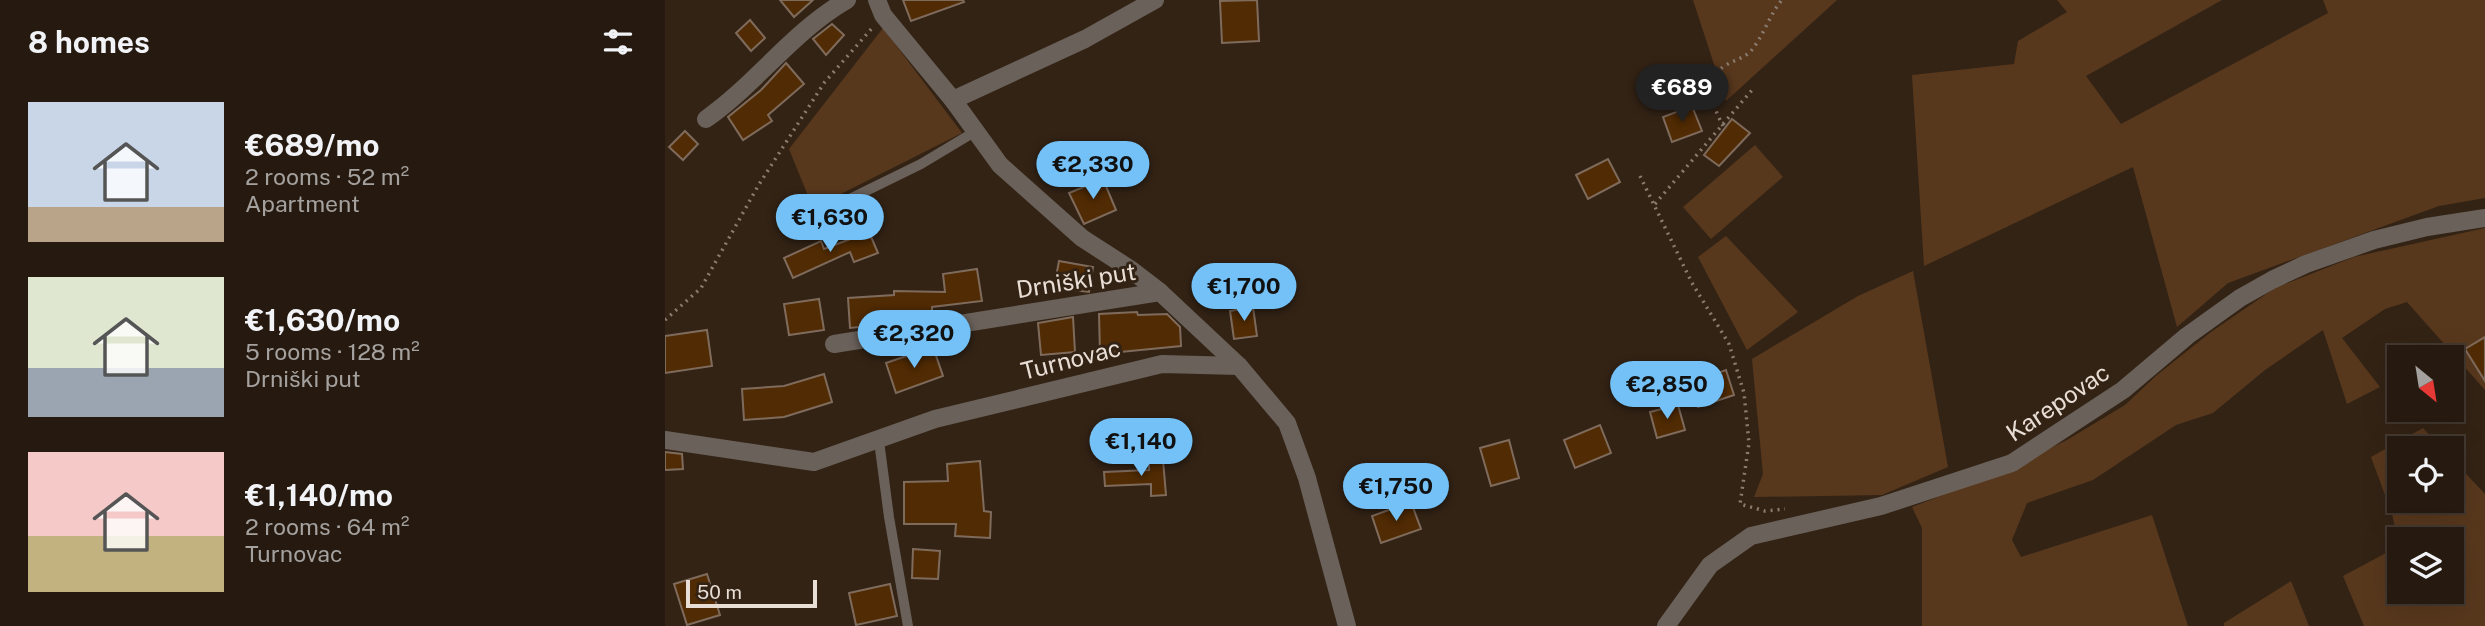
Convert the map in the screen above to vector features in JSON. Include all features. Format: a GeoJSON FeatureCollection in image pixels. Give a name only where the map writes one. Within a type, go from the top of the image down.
{"type":"FeatureCollection","features":[{"type":"Feature","properties":{"kind":"street"},"geometry":{"type":"LineString","coordinates":[[706,119],[733,100],[824,13],[847,0]]}},
{"type":"Feature","properties":{"kind":"street"},"geometry":{"type":"LineString","coordinates":[[953,100],[1085,39],[1155,0]]}},
{"type":"Feature","properties":{"kind":"street"},"geometry":{"type":"LineString","coordinates":[[880,7],[1000,164],[1082,238],[1131,269],[1160,292],[1238,366],[1287,423],[1307,478],[1347,626]]}},
{"type":"Feature","properties":{"kind":"street","name":"Karepovac"},"geometry":{"type":"LineString","coordinates":[[1666,626],[1710,565],[1751,536],[1881,506],[2012,463],[2123,390],[2187,335],[2240,298],[2272,280],[2306,264],[2374,240],[2427,227],[2485,218]]}},
{"type":"Feature","properties":{"kind":"street","name":"Drniški put"},"geometry":{"type":"LineString","coordinates":[[834,344],[1160,292]]}},
{"type":"Feature","properties":{"kind":"street","name":"Turnovac"},"geometry":{"type":"LineString","coordinates":[[665,440],[814,462],[935,419],[1162,364],[1238,366]]}},
{"type":"Feature","properties":{"kind":"lane"},"geometry":{"type":"LineString","coordinates":[[821,213],[921,164],[976,131]]}},
{"type":"Feature","properties":{"kind":"lane"},"geometry":{"type":"LineString","coordinates":[[879,441],[908,626]]}},
{"type":"Feature","properties":{"kind":"path"},"geometry":{"type":"LineString","coordinates":[[1723,126],[1711,102],[1714,78],[1722,67],[1741,60],[1754,48],[1782,0]]}},
{"type":"Feature","properties":{"kind":"path"},"geometry":{"type":"LineString","coordinates":[[665,320],[701,288],[758,186],[824,83],[880,7]]}},
{"type":"Feature","properties":{"kind":"path"},"geometry":{"type":"LineString","coordinates":[[1655,204],[1752,90]]}},
{"type":"Feature","properties":{"kind":"path"},"geometry":{"type":"LineString","coordinates":[[1640,176],[1692,284],[1729,344],[1745,393],[1749,443],[1740,504],[1765,510],[1793,508]]}},
{"type":"Feature","properties":{"kind":"shaded area"},"geometry":{"type":"Polygon","coordinates":[[[1693,0],[1837,0],[1726,101],[1693,0]]]}},
{"type":"Feature","properties":{"kind":"shaded area"},"geometry":{"type":"Polygon","coordinates":[[[2057,0],[2222,0],[2086,76],[2121,124],[2328,13],[2323,0],[2485,0],[2485,198],[2439,206],[2228,283],[2177,327],[2133,167],[1924,266],[1912,75],[2014,64],[2018,41],[2067,12],[2057,0]]]}},
{"type":"Feature","properties":{"kind":"shaded area"},"geometry":{"type":"Polygon","coordinates":[[[883,28],[962,133],[813,208],[789,149],[883,28]]]}},
{"type":"Feature","properties":{"kind":"shaded area"},"geometry":{"type":"Polygon","coordinates":[[[1755,145],[1783,177],[1711,239],[1683,207],[1755,145]]]}},
{"type":"Feature","properties":{"kind":"shaded area"},"geometry":{"type":"Polygon","coordinates":[[[2485,228],[2485,390],[2464,366],[2464,345],[2445,345],[2407,302],[2385,309],[2342,338],[2380,387],[2347,404],[2323,330],[2265,370],[2213,413],[2176,425],[2093,480],[2027,503],[2012,540],[2021,557],[2152,515],[2188,626],[1922,626],[1922,528],[1912,507],[2000,473],[2067,440],[2125,405],[2157,375],[2211,332],[2275,288],[2354,257],[2485,228]]]}},
{"type":"Feature","properties":{"kind":"shaded area"},"geometry":{"type":"Polygon","coordinates":[[[1726,236],[1798,312],[1747,350],[1698,257],[1726,236]]]}},
{"type":"Feature","properties":{"kind":"shaded area"},"geometry":{"type":"Polygon","coordinates":[[[1913,271],[1948,467],[1882,495],[1754,497],[1763,474],[1752,359],[1858,296],[1913,271]]]}},
{"type":"Feature","properties":{"kind":"shaded area"},"geometry":{"type":"Polygon","coordinates":[[[2423,428],[2431,436],[2409,436],[2423,428]]]}},
{"type":"Feature","properties":{"kind":"shaded area"},"geometry":{"type":"Polygon","coordinates":[[[2387,448],[2387,500],[2371,457],[2387,448]]]}},
{"type":"Feature","properties":{"kind":"shaded area"},"geometry":{"type":"Polygon","coordinates":[[[2464,472],[2485,494],[2485,626],[2364,626],[2343,576],[2387,552],[2387,604],[2464,604],[2464,527],[2395,527],[2392,514],[2464,513],[2464,472]]]}},
{"type":"Feature","properties":{"kind":"shaded area"},"geometry":{"type":"Polygon","coordinates":[[[2291,581],[2309,626],[2224,626],[2224,623],[2291,581]]]}},
{"type":"Feature","properties":{"kind":"building"},"geometry":{"type":"Polygon","coordinates":[[[780,0],[813,0],[794,17],[780,0]]]}},
{"type":"Feature","properties":{"kind":"building"},"geometry":{"type":"Polygon","coordinates":[[[903,0],[963,0],[964,2],[911,21],[903,0]]]}},
{"type":"Feature","properties":{"kind":"building"},"geometry":{"type":"Polygon","coordinates":[[[1257,0],[1259,41],[1222,43],[1220,1],[1257,0]]]}},
{"type":"Feature","properties":{"kind":"building"},"geometry":{"type":"Polygon","coordinates":[[[750,20],[765,38],[751,51],[736,33],[750,20]]]}},
{"type":"Feature","properties":{"kind":"building"},"geometry":{"type":"Polygon","coordinates":[[[832,24],[844,35],[826,55],[813,39],[832,24]]]}},
{"type":"Feature","properties":{"kind":"building"},"geometry":{"type":"Polygon","coordinates":[[[786,63],[804,84],[768,115],[772,121],[743,140],[728,117],[761,90],[786,63]]]}},
{"type":"Feature","properties":{"kind":"building"},"geometry":{"type":"Polygon","coordinates":[[[1692,106],[1702,131],[1672,142],[1663,117],[1692,106]]]}},
{"type":"Feature","properties":{"kind":"building"},"geometry":{"type":"Polygon","coordinates":[[[1732,119],[1750,133],[1719,166],[1704,155],[1732,119]]]}},
{"type":"Feature","properties":{"kind":"building"},"geometry":{"type":"Polygon","coordinates":[[[685,131],[698,144],[683,160],[669,147],[685,131]]]}},
{"type":"Feature","properties":{"kind":"building"},"geometry":{"type":"Polygon","coordinates":[[[1608,159],[1620,182],[1588,199],[1576,175],[1608,159]]]}},
{"type":"Feature","properties":{"kind":"building"},"geometry":{"type":"Polygon","coordinates":[[[1103,179],[1116,210],[1084,224],[1069,193],[1103,179]]]}},
{"type":"Feature","properties":{"kind":"building"},"geometry":{"type":"Polygon","coordinates":[[[869,232],[878,253],[854,262],[850,252],[793,278],[784,258],[821,241],[824,249],[869,232]]]}},
{"type":"Feature","properties":{"kind":"building"},"geometry":{"type":"Polygon","coordinates":[[[1059,261],[1093,267],[1089,292],[1054,288],[1059,261]]]}},
{"type":"Feature","properties":{"kind":"building"},"geometry":{"type":"Polygon","coordinates":[[[977,269],[982,301],[932,307],[932,317],[887,317],[888,324],[850,328],[848,298],[894,295],[894,291],[945,292],[943,274],[977,269]]]}},
{"type":"Feature","properties":{"kind":"building"},"geometry":{"type":"Polygon","coordinates":[[[819,299],[824,330],[789,335],[784,304],[819,299]]]}},
{"type":"Feature","properties":{"kind":"building"},"geometry":{"type":"Polygon","coordinates":[[[1253,307],[1257,336],[1234,339],[1230,311],[1253,307]]]}},
{"type":"Feature","properties":{"kind":"building"},"geometry":{"type":"Polygon","coordinates":[[[1137,312],[1138,315],[1167,314],[1180,327],[1181,346],[1100,354],[1099,314],[1137,312]]]}},
{"type":"Feature","properties":{"kind":"building"},"geometry":{"type":"Polygon","coordinates":[[[1073,317],[1075,352],[1041,355],[1038,323],[1073,317]]]}},
{"type":"Feature","properties":{"kind":"building"},"geometry":{"type":"Polygon","coordinates":[[[707,330],[712,366],[665,373],[665,336],[707,330]]]}},
{"type":"Feature","properties":{"kind":"building"},"geometry":{"type":"Polygon","coordinates":[[[2485,337],[2485,381],[2465,349],[2485,337]]]}},
{"type":"Feature","properties":{"kind":"building"},"geometry":{"type":"Polygon","coordinates":[[[933,347],[943,376],[896,393],[886,363],[933,347]]]}},
{"type":"Feature","properties":{"kind":"building"},"geometry":{"type":"Polygon","coordinates":[[[1726,370],[1734,395],[1698,407],[1689,383],[1726,370]]]}},
{"type":"Feature","properties":{"kind":"building"},"geometry":{"type":"Polygon","coordinates":[[[824,374],[832,402],[784,417],[744,420],[742,389],[784,386],[824,374]]]}},
{"type":"Feature","properties":{"kind":"building"},"geometry":{"type":"Polygon","coordinates":[[[1678,405],[1685,430],[1657,438],[1650,412],[1678,405]]]}},
{"type":"Feature","properties":{"kind":"building"},"geometry":{"type":"Polygon","coordinates":[[[1600,425],[1611,453],[1575,468],[1564,440],[1600,425]]]}},
{"type":"Feature","properties":{"kind":"building"},"geometry":{"type":"Polygon","coordinates":[[[1509,440],[1519,478],[1491,486],[1480,448],[1509,440]]]}},
{"type":"Feature","properties":{"kind":"building"},"geometry":{"type":"Polygon","coordinates":[[[665,452],[682,454],[683,469],[665,470],[665,452]]]}},
{"type":"Feature","properties":{"kind":"building"},"geometry":{"type":"Polygon","coordinates":[[[1163,460],[1166,495],[1151,496],[1151,484],[1105,486],[1104,472],[1149,470],[1149,461],[1163,460]]]}},
{"type":"Feature","properties":{"kind":"building"},"geometry":{"type":"Polygon","coordinates":[[[980,461],[984,511],[991,512],[990,538],[955,536],[956,524],[904,524],[904,482],[948,481],[947,464],[980,461]]]}},
{"type":"Feature","properties":{"kind":"building"},"geometry":{"type":"Polygon","coordinates":[[[1411,502],[1421,529],[1381,543],[1372,516],[1411,502]]]}},
{"type":"Feature","properties":{"kind":"building"},"geometry":{"type":"Polygon","coordinates":[[[913,549],[940,551],[938,579],[912,578],[913,549]]]}},
{"type":"Feature","properties":{"kind":"building"},"geometry":{"type":"Polygon","coordinates":[[[707,574],[720,615],[687,625],[674,584],[707,574]]]}},
{"type":"Feature","properties":{"kind":"building"},"geometry":{"type":"Polygon","coordinates":[[[890,584],[897,616],[856,625],[849,593],[890,584]]]}}]}
